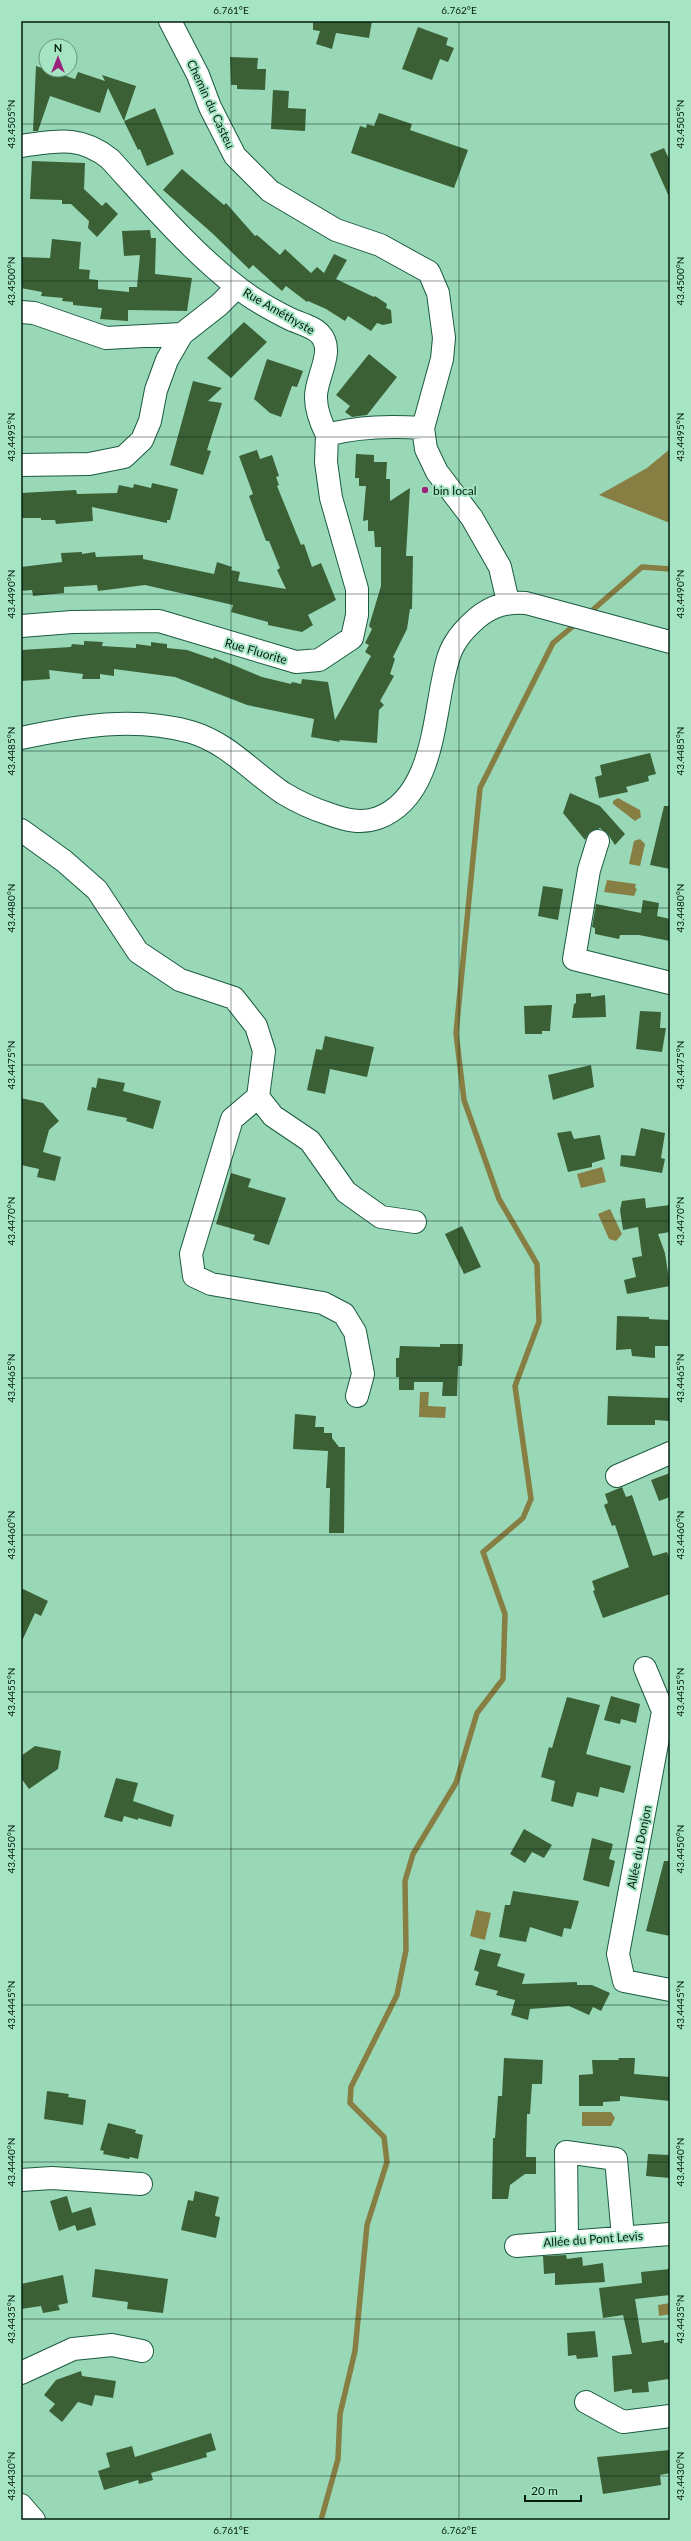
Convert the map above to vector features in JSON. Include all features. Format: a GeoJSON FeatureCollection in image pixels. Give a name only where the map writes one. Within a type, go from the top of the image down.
{"type":"FeatureCollection","features":[{"type":"Feature","properties":{"kind":"street","name":"Chemin du Casteu"},"geometry":{"type":"LineString","coordinates":[[170,21],[198,75],[210,107],[235,156],[270,191],[336,230],[380,245],[429,272],[438,293],[444,338],[442,359],[423,428],[426,449],[437,472],[472,518],[500,567],[517,602]]}},
{"type":"Feature","properties":{"kind":"street","name":"Rue Améthyste"},"geometry":{"type":"LineString","coordinates":[[21,146],[74,141],[95,148],[110,160],[194,250],[237,287],[279,314],[320,334],[325,344],[326,360],[317,380],[316,398],[320,421],[327,434]]}},
{"type":"Feature","properties":{"kind":"street"},"geometry":{"type":"LineString","coordinates":[[21,465],[89,464],[124,457],[142,440],[150,421],[156,390],[167,360],[182,334],[219,305],[237,287]]}},
{"type":"Feature","properties":{"kind":"street"},"geometry":{"type":"LineString","coordinates":[[21,312],[34,312],[106,338],[182,334]]}},
{"type":"Feature","properties":{"kind":"street"},"geometry":{"type":"LineString","coordinates":[[327,434],[347,429],[370,427],[423,428]]}},
{"type":"Feature","properties":{"kind":"street","name":"Rue Fluorite"},"geometry":{"type":"LineString","coordinates":[[21,626],[72,622],[159,621],[296,662],[319,660],[352,638],[357,615],[357,589],[332,498],[326,462],[327,434]]}},
{"type":"Feature","properties":{"kind":"street"},"geometry":{"type":"LineString","coordinates":[[21,738],[72,727],[118,723],[157,725],[192,733],[222,746],[283,793],[309,807],[352,821],[377,818],[388,813],[408,797],[430,750],[447,663],[454,644],[469,624],[490,608],[517,602],[668,642]]}},
{"type":"Feature","properties":{"kind":"street"},"geometry":{"type":"LineString","coordinates":[[21,830],[64,861],[97,890],[138,952],[180,980],[234,998],[256,1026],[264,1051],[258,1097],[232,1119],[191,1254],[194,1276],[211,1284],[323,1303],[344,1314],[355,1332],[364,1374],[357,1396]]}},
{"type":"Feature","properties":{"kind":"street"},"geometry":{"type":"LineString","coordinates":[[598,841],[589,870],[574,959],[670,983]]}},
{"type":"Feature","properties":{"kind":"street"},"geometry":{"type":"LineString","coordinates":[[258,1097],[273,1116],[310,1140],[346,1192],[381,1217],[415,1222]]}},
{"type":"Feature","properties":{"kind":"street"},"geometry":{"type":"LineString","coordinates":[[617,1476],[670,1453]]}},
{"type":"Feature","properties":{"kind":"street","name":"Allée du Donjon"},"geometry":{"type":"LineString","coordinates":[[644,1668],[663,1711],[618,1954],[624,1981],[670,1990]]}},
{"type":"Feature","properties":{"kind":"street"},"geometry":{"type":"LineString","coordinates":[[567,2240],[566,2152],[616,2160],[623,2237]]}},
{"type":"Feature","properties":{"kind":"street"},"geometry":{"type":"LineString","coordinates":[[21,2180],[52,2178],[141,2184]]}},
{"type":"Feature","properties":{"kind":"street","name":"Allée du Pont Levis"},"geometry":{"type":"LineString","coordinates":[[516,2246],[567,2240],[670,2234]]}},
{"type":"Feature","properties":{"kind":"street"},"geometry":{"type":"LineString","coordinates":[[21,2373],[73,2349],[112,2346],[142,2351]]}},
{"type":"Feature","properties":{"kind":"street"},"geometry":{"type":"LineString","coordinates":[[586,2402],[623,2422],[670,2416]]}},
{"type":"Feature","properties":{"kind":"street"},"geometry":{"type":"LineString","coordinates":[[21,2506],[34,2520]]}},
{"type":"Feature","properties":{"kind":"shaded area"},"geometry":{"type":"Polygon","coordinates":[[[670,449],[670,523],[599,495],[647,468],[670,449]]]}},
{"type":"Feature","properties":{"kind":"shaded area"},"geometry":{"type":"Polygon","coordinates":[[[618,798],[640,810],[641,817],[635,821],[613,804],[613,801],[618,798]]]}},
{"type":"Feature","properties":{"kind":"shaded area"},"geometry":{"type":"Polygon","coordinates":[[[640,839],[645,844],[640,866],[629,864],[634,841],[640,839]]]}},
{"type":"Feature","properties":{"kind":"shaded area"},"geometry":{"type":"Polygon","coordinates":[[[607,880],[636,884],[635,888],[637,889],[634,896],[604,892],[607,880]]]}},
{"type":"Feature","properties":{"kind":"shaded area"},"geometry":{"type":"Polygon","coordinates":[[[602,1167],[606,1182],[581,1188],[577,1174],[602,1167]]]}},
{"type":"Feature","properties":{"kind":"shaded area"},"geometry":{"type":"Polygon","coordinates":[[[610,1209],[622,1234],[616,1241],[609,1239],[598,1214],[610,1209]]]}},
{"type":"Feature","properties":{"kind":"shaded area"},"geometry":{"type":"Polygon","coordinates":[[[420,1392],[429,1392],[428,1406],[446,1407],[445,1418],[419,1417],[420,1392]]]}},
{"type":"Feature","properties":{"kind":"shaded area"},"geometry":{"type":"Polygon","coordinates":[[[476,1910],[491,1913],[485,1940],[470,1936],[476,1910]]]}},
{"type":"Feature","properties":{"kind":"shaded area"},"geometry":{"type":"Polygon","coordinates":[[[582,2112],[611,2112],[615,2118],[611,2126],[582,2126],[582,2112]]]}},
{"type":"Feature","properties":{"kind":"shaded area"},"geometry":{"type":"Polygon","coordinates":[[[670,2303],[670,2314],[659,2316],[658,2305],[670,2303]]]}},
{"type":"Feature","properties":{"kind":"building"},"geometry":{"type":"Polygon","coordinates":[[[313,21],[372,21],[369,38],[336,33],[332,49],[316,44],[320,31],[313,30],[313,21]]]}},
{"type":"Feature","properties":{"kind":"building"},"geometry":{"type":"Polygon","coordinates":[[[418,27],[448,38],[446,45],[454,48],[448,62],[440,59],[432,80],[402,69],[418,27]]]}},
{"type":"Feature","properties":{"kind":"building"},"geometry":{"type":"Polygon","coordinates":[[[230,57],[258,58],[257,69],[266,69],[265,90],[237,89],[237,85],[231,85],[230,57]]]}},
{"type":"Feature","properties":{"kind":"building"},"geometry":{"type":"Polygon","coordinates":[[[36,66],[38,67],[38,78],[75,79],[78,78],[78,72],[105,81],[102,75],[136,86],[124,121],[155,108],[174,154],[147,166],[140,149],[138,150],[108,88],[100,113],[50,96],[38,131],[33,131],[36,66]]]}},
{"type":"Feature","properties":{"kind":"building"},"geometry":{"type":"Polygon","coordinates":[[[273,90],[289,91],[288,108],[306,109],[305,131],[271,129],[273,90]]]}},
{"type":"Feature","properties":{"kind":"building"},"geometry":{"type":"Polygon","coordinates":[[[379,113],[412,124],[410,130],[468,150],[454,188],[351,153],[360,126],[366,128],[367,124],[374,126],[379,113]]]}},
{"type":"Feature","properties":{"kind":"building"},"geometry":{"type":"Polygon","coordinates":[[[664,148],[670,161],[670,199],[650,154],[664,148]]]}},
{"type":"Feature","properties":{"kind":"building"},"geometry":{"type":"Polygon","coordinates":[[[32,161],[85,163],[84,189],[102,206],[106,202],[118,214],[97,237],[88,228],[89,221],[71,204],[62,204],[62,200],[30,199],[32,161]]]}},
{"type":"Feature","properties":{"kind":"building"},"geometry":{"type":"Polygon","coordinates":[[[182,169],[224,205],[226,203],[255,236],[257,235],[280,255],[285,249],[311,273],[317,267],[324,273],[334,254],[347,260],[336,279],[374,297],[375,296],[387,304],[386,308],[391,310],[392,323],[383,325],[377,323],[371,331],[348,316],[345,321],[326,309],[308,301],[307,302],[286,286],[282,291],[253,265],[249,269],[212,233],[163,190],[182,169]]]}},
{"type":"Feature","properties":{"kind":"building"},"geometry":{"type":"Polygon","coordinates":[[[150,230],[151,238],[156,238],[155,274],[192,278],[187,311],[128,310],[128,321],[100,319],[102,308],[73,305],[73,302],[62,301],[63,298],[41,296],[42,292],[21,288],[21,257],[50,258],[52,239],[81,242],[79,269],[90,270],[89,279],[98,280],[98,289],[129,292],[129,287],[137,287],[140,255],[124,256],[122,231],[150,230]]]}},
{"type":"Feature","properties":{"kind":"building"},"geometry":{"type":"Polygon","coordinates":[[[244,322],[267,342],[231,378],[207,358],[244,322]]]}},
{"type":"Feature","properties":{"kind":"building"},"geometry":{"type":"Polygon","coordinates":[[[369,354],[397,377],[367,415],[352,417],[345,412],[350,406],[336,395],[369,354]]]}},
{"type":"Feature","properties":{"kind":"building"},"geometry":{"type":"Polygon","coordinates":[[[267,359],[303,371],[297,387],[292,386],[281,417],[270,413],[254,399],[267,359]]]}},
{"type":"Feature","properties":{"kind":"building"},"geometry":{"type":"Polygon","coordinates":[[[193,381],[222,388],[208,401],[222,403],[207,450],[211,451],[203,475],[170,465],[193,381]]]}},
{"type":"Feature","properties":{"kind":"building"},"geometry":{"type":"Polygon","coordinates":[[[257,450],[260,459],[272,455],[279,476],[276,477],[279,485],[277,486],[301,545],[304,544],[312,567],[321,563],[336,600],[308,615],[313,625],[302,632],[268,625],[268,622],[231,612],[233,605],[145,585],[98,591],[97,585],[64,587],[64,593],[33,596],[32,590],[21,591],[21,567],[62,562],[61,553],[82,552],[82,554],[95,552],[96,557],[143,555],[143,559],[214,574],[217,562],[232,567],[231,570],[240,572],[238,581],[286,589],[277,570],[280,568],[269,541],[266,541],[249,496],[253,494],[239,456],[257,450]]]}},
{"type":"Feature","properties":{"kind":"building"},"geometry":{"type":"Polygon","coordinates":[[[356,454],[374,455],[374,462],[387,462],[386,479],[390,479],[390,501],[410,488],[406,556],[413,556],[412,609],[410,609],[407,629],[393,657],[395,659],[390,674],[394,676],[380,701],[384,705],[379,710],[377,743],[339,740],[340,742],[311,737],[314,719],[247,705],[175,677],[114,669],[114,676],[100,674],[100,679],[82,679],[83,674],[49,670],[50,679],[21,681],[21,650],[71,647],[72,644],[84,645],[84,641],[103,642],[102,646],[136,648],[136,644],[151,646],[151,642],[167,644],[167,648],[187,650],[213,659],[214,657],[262,677],[291,684],[292,682],[301,684],[302,679],[328,682],[335,720],[371,656],[365,652],[369,645],[365,643],[372,629],[369,626],[381,586],[381,547],[375,547],[374,531],[368,531],[368,520],[363,521],[366,486],[359,486],[359,478],[355,478],[356,454]]]}},
{"type":"Feature","properties":{"kind":"building"},"geometry":{"type":"Polygon","coordinates":[[[152,483],[178,489],[170,520],[167,520],[167,523],[92,507],[93,521],[56,524],[55,520],[21,518],[21,493],[76,490],[77,494],[117,493],[119,485],[133,488],[134,484],[151,488],[152,483]]]}},
{"type":"Feature","properties":{"kind":"building"},"geometry":{"type":"Polygon","coordinates":[[[650,753],[656,774],[648,776],[649,781],[626,787],[628,792],[599,798],[595,777],[602,775],[600,765],[650,753]]]}},
{"type":"Feature","properties":{"kind":"building"},"geometry":{"type":"Polygon","coordinates":[[[570,793],[600,806],[625,834],[615,845],[607,833],[600,828],[590,832],[585,840],[563,813],[570,793]]]}},
{"type":"Feature","properties":{"kind":"building"},"geometry":{"type":"Polygon","coordinates":[[[664,806],[670,806],[670,869],[650,865],[664,806]]]}},
{"type":"Feature","properties":{"kind":"building"},"geometry":{"type":"Polygon","coordinates":[[[543,886],[563,889],[558,920],[538,916],[543,886]]]}},
{"type":"Feature","properties":{"kind":"building"},"geometry":{"type":"Polygon","coordinates":[[[643,900],[659,903],[657,916],[670,919],[670,941],[639,935],[620,935],[619,939],[595,934],[595,928],[592,927],[596,904],[641,913],[643,900]]]}},
{"type":"Feature","properties":{"kind":"building"},"geometry":{"type":"Polygon","coordinates":[[[591,993],[591,997],[605,995],[606,1017],[572,1018],[574,1004],[576,1003],[576,994],[591,993]]]}},
{"type":"Feature","properties":{"kind":"building"},"geometry":{"type":"Polygon","coordinates":[[[552,1005],[550,1031],[542,1031],[542,1034],[525,1034],[524,1006],[552,1005]]]}},
{"type":"Feature","properties":{"kind":"building"},"geometry":{"type":"Polygon","coordinates":[[[640,1011],[661,1012],[660,1028],[666,1028],[662,1052],[636,1049],[640,1011]]]}},
{"type":"Feature","properties":{"kind":"building"},"geometry":{"type":"Polygon","coordinates":[[[325,1036],[374,1047],[367,1077],[330,1069],[325,1094],[307,1090],[316,1049],[322,1050],[325,1036]]]}},
{"type":"Feature","properties":{"kind":"building"},"geometry":{"type":"Polygon","coordinates":[[[591,1065],[594,1087],[553,1100],[548,1075],[591,1065]]]}},
{"type":"Feature","properties":{"kind":"building"},"geometry":{"type":"Polygon","coordinates":[[[98,1078],[125,1083],[123,1091],[161,1101],[153,1129],[126,1121],[127,1118],[87,1110],[92,1087],[96,1088],[98,1078]]]}},
{"type":"Feature","properties":{"kind":"building"},"geometry":{"type":"Polygon","coordinates":[[[21,1098],[43,1103],[59,1121],[49,1130],[43,1152],[61,1157],[55,1181],[37,1177],[39,1169],[21,1165],[21,1098]]]}},
{"type":"Feature","properties":{"kind":"building"},"geometry":{"type":"Polygon","coordinates":[[[641,1128],[665,1133],[661,1158],[665,1159],[662,1173],[620,1166],[621,1155],[635,1156],[641,1128]]]}},
{"type":"Feature","properties":{"kind":"building"},"geometry":{"type":"Polygon","coordinates":[[[571,1131],[574,1139],[600,1135],[605,1159],[592,1163],[592,1167],[568,1172],[557,1133],[571,1131]]]}},
{"type":"Feature","properties":{"kind":"building"},"geometry":{"type":"Polygon","coordinates":[[[231,1173],[251,1179],[248,1187],[286,1198],[269,1245],[253,1240],[255,1235],[216,1224],[231,1173]]]}},
{"type":"Feature","properties":{"kind":"building"},"geometry":{"type":"Polygon","coordinates":[[[645,1198],[646,1208],[670,1205],[670,1232],[658,1234],[665,1253],[670,1286],[627,1294],[624,1280],[636,1277],[632,1258],[642,1256],[638,1227],[623,1230],[620,1210],[622,1201],[645,1198]]]}},
{"type":"Feature","properties":{"kind":"building"},"geometry":{"type":"Polygon","coordinates":[[[462,1226],[481,1267],[464,1274],[445,1234],[462,1226]]]}},
{"type":"Feature","properties":{"kind":"building"},"geometry":{"type":"Polygon","coordinates":[[[617,1316],[649,1317],[649,1319],[670,1320],[670,1346],[655,1346],[655,1358],[632,1356],[631,1349],[616,1350],[617,1316]]]}},
{"type":"Feature","properties":{"kind":"building"},"geometry":{"type":"Polygon","coordinates":[[[440,1344],[463,1344],[462,1366],[458,1366],[457,1396],[442,1396],[443,1382],[414,1382],[414,1390],[399,1390],[399,1377],[396,1377],[396,1358],[399,1358],[400,1346],[440,1347],[440,1344]]]}},
{"type":"Feature","properties":{"kind":"building"},"geometry":{"type":"Polygon","coordinates":[[[608,1396],[670,1398],[670,1421],[655,1420],[655,1425],[607,1425],[608,1396]]]}},
{"type":"Feature","properties":{"kind":"building"},"geometry":{"type":"Polygon","coordinates":[[[295,1414],[316,1416],[315,1427],[324,1427],[324,1433],[332,1433],[332,1438],[339,1447],[345,1447],[344,1533],[329,1533],[330,1488],[326,1488],[328,1451],[293,1449],[295,1414]]]}},
{"type":"Feature","properties":{"kind":"building"},"geometry":{"type":"Polygon","coordinates":[[[670,1473],[670,1497],[659,1501],[651,1480],[670,1473]]]}},
{"type":"Feature","properties":{"kind":"building"},"geometry":{"type":"Polygon","coordinates":[[[622,1487],[626,1497],[632,1495],[653,1556],[667,1552],[670,1561],[670,1594],[603,1618],[593,1591],[595,1590],[592,1581],[629,1567],[615,1525],[612,1526],[604,1505],[608,1503],[605,1494],[622,1487]]]}},
{"type":"Feature","properties":{"kind":"building"},"geometry":{"type":"Polygon","coordinates":[[[21,1588],[48,1601],[41,1616],[35,1613],[21,1643],[21,1588]]]}},
{"type":"Feature","properties":{"kind":"building"},"geometry":{"type":"Polygon","coordinates":[[[611,1696],[640,1704],[636,1723],[621,1719],[620,1724],[604,1720],[611,1696]]]}},
{"type":"Feature","properties":{"kind":"building"},"geometry":{"type":"Polygon","coordinates":[[[567,1697],[600,1705],[586,1754],[631,1766],[624,1793],[600,1787],[598,1797],[577,1792],[573,1807],[551,1801],[555,1781],[541,1777],[549,1747],[552,1748],[567,1697]]]}},
{"type":"Feature","properties":{"kind":"building"},"geometry":{"type":"Polygon","coordinates":[[[35,1746],[61,1751],[58,1769],[29,1789],[21,1778],[21,1756],[35,1746]]]}},
{"type":"Feature","properties":{"kind":"building"},"geometry":{"type":"Polygon","coordinates":[[[116,1778],[138,1783],[133,1801],[174,1815],[171,1827],[138,1818],[138,1820],[124,1816],[122,1822],[104,1817],[116,1778]]]}},
{"type":"Feature","properties":{"kind":"building"},"geometry":{"type":"Polygon","coordinates":[[[524,1829],[552,1845],[544,1858],[532,1852],[525,1863],[510,1854],[524,1829]]]}},
{"type":"Feature","properties":{"kind":"building"},"geometry":{"type":"Polygon","coordinates":[[[592,1838],[613,1844],[609,1859],[615,1861],[609,1887],[583,1880],[592,1838]]]}},
{"type":"Feature","properties":{"kind":"building"},"geometry":{"type":"Polygon","coordinates":[[[664,1861],[670,1861],[670,1936],[646,1931],[664,1861]]]}},
{"type":"Feature","properties":{"kind":"building"},"geometry":{"type":"Polygon","coordinates":[[[513,1891],[579,1901],[571,1929],[564,1928],[562,1937],[530,1927],[526,1942],[499,1937],[505,1905],[510,1905],[513,1891]]]}},
{"type":"Feature","properties":{"kind":"building"},"geometry":{"type":"Polygon","coordinates":[[[480,1949],[501,1954],[497,1966],[525,1974],[522,1984],[577,1982],[577,1985],[592,1985],[610,1993],[601,2011],[593,2007],[589,2015],[569,2006],[530,2009],[528,2020],[511,2015],[515,2000],[496,1995],[498,1991],[475,1985],[479,1972],[474,1970],[480,1949]]]}},
{"type":"Feature","properties":{"kind":"building"},"geometry":{"type":"Polygon","coordinates":[[[504,2058],[543,2060],[542,2084],[532,2084],[530,2114],[527,2114],[526,2157],[536,2157],[536,2174],[525,2174],[510,2185],[508,2199],[492,2199],[493,2138],[495,2138],[498,2096],[502,2096],[504,2058]]]}},
{"type":"Feature","properties":{"kind":"building"},"geometry":{"type":"Polygon","coordinates":[[[618,2058],[635,2058],[634,2074],[670,2077],[670,2101],[620,2096],[620,2101],[603,2102],[603,2106],[579,2106],[579,2075],[593,2074],[592,2060],[619,2060],[618,2058]]]}},
{"type":"Feature","properties":{"kind":"building"},"geometry":{"type":"Polygon","coordinates":[[[47,2091],[69,2094],[68,2097],[86,2100],[83,2125],[44,2119],[47,2091]]]}},
{"type":"Feature","properties":{"kind":"building"},"geometry":{"type":"Polygon","coordinates":[[[108,2123],[136,2130],[135,2133],[143,2135],[138,2159],[130,2157],[129,2159],[103,2154],[104,2151],[100,2150],[108,2123]]]}},
{"type":"Feature","properties":{"kind":"building"},"geometry":{"type":"Polygon","coordinates":[[[648,2154],[670,2155],[670,2178],[646,2176],[648,2154]]]}},
{"type":"Feature","properties":{"kind":"building"},"geometry":{"type":"Polygon","coordinates":[[[195,2191],[219,2197],[215,2216],[220,2217],[216,2238],[181,2230],[188,2200],[193,2201],[195,2191]]]}},
{"type":"Feature","properties":{"kind":"building"},"geometry":{"type":"Polygon","coordinates":[[[67,2196],[72,2213],[91,2207],[96,2225],[77,2231],[75,2225],[59,2231],[50,2201],[67,2196]]]}},
{"type":"Feature","properties":{"kind":"building"},"geometry":{"type":"Polygon","coordinates":[[[566,2255],[567,2259],[582,2257],[583,2266],[603,2263],[605,2282],[555,2285],[555,2273],[544,2274],[543,2256],[566,2255]]]}},
{"type":"Feature","properties":{"kind":"building"},"geometry":{"type":"Polygon","coordinates":[[[95,2269],[168,2279],[163,2313],[127,2309],[128,2302],[92,2297],[95,2269]]]}},
{"type":"Feature","properties":{"kind":"building"},"geometry":{"type":"Polygon","coordinates":[[[670,2269],[670,2295],[635,2299],[642,2343],[664,2340],[664,2343],[670,2342],[669,2379],[648,2382],[649,2392],[632,2393],[632,2389],[614,2392],[612,2356],[632,2354],[623,2315],[603,2318],[599,2288],[642,2283],[641,2272],[670,2269]]]}},
{"type":"Feature","properties":{"kind":"building"},"geometry":{"type":"Polygon","coordinates":[[[63,2275],[68,2303],[58,2305],[60,2310],[43,2313],[41,2306],[21,2309],[21,2284],[63,2275]]]}},
{"type":"Feature","properties":{"kind":"building"},"geometry":{"type":"Polygon","coordinates":[[[595,2331],[598,2357],[577,2359],[576,2355],[568,2356],[567,2333],[595,2331]]]}},
{"type":"Feature","properties":{"kind":"building"},"geometry":{"type":"Polygon","coordinates":[[[81,2371],[82,2376],[116,2381],[113,2398],[95,2395],[92,2406],[78,2402],[62,2422],[49,2411],[55,2404],[44,2395],[56,2380],[81,2371]]]}},
{"type":"Feature","properties":{"kind":"building"},"geometry":{"type":"Polygon","coordinates":[[[211,2433],[216,2450],[206,2453],[207,2457],[151,2473],[153,2480],[139,2484],[138,2480],[104,2490],[98,2471],[110,2467],[106,2453],[132,2446],[135,2457],[211,2433]]]}},
{"type":"Feature","properties":{"kind":"building"},"geometry":{"type":"Polygon","coordinates":[[[670,2450],[670,2473],[660,2475],[661,2485],[603,2494],[597,2457],[670,2450]]]}},
{"type":"Feature","properties":{"kind":"waterway"},"geometry":{"type":"LineString","coordinates":[[588,614],[642,567],[670,569]]}},
{"type":"Feature","properties":{"kind":"waterway"},"geometry":{"type":"LineString","coordinates":[[321,2520],[338,2459],[340,2414],[355,2351],[367,2225],[387,2162],[384,2137],[350,2103],[351,2087],[397,1995],[406,1950],[405,1881],[413,1854],[456,1783],[477,1713],[503,1679],[505,1614],[483,1552],[523,1518],[531,1499],[515,1386],[539,1322],[537,1264],[499,1199],[464,1100],[456,1033],[480,788],[553,643],[578,622]]}},
{"type":"Feature","properties":{"kind":"place","name":"bin local"},"geometry":{"type":"Point","coordinates":[425,490]}}]}
